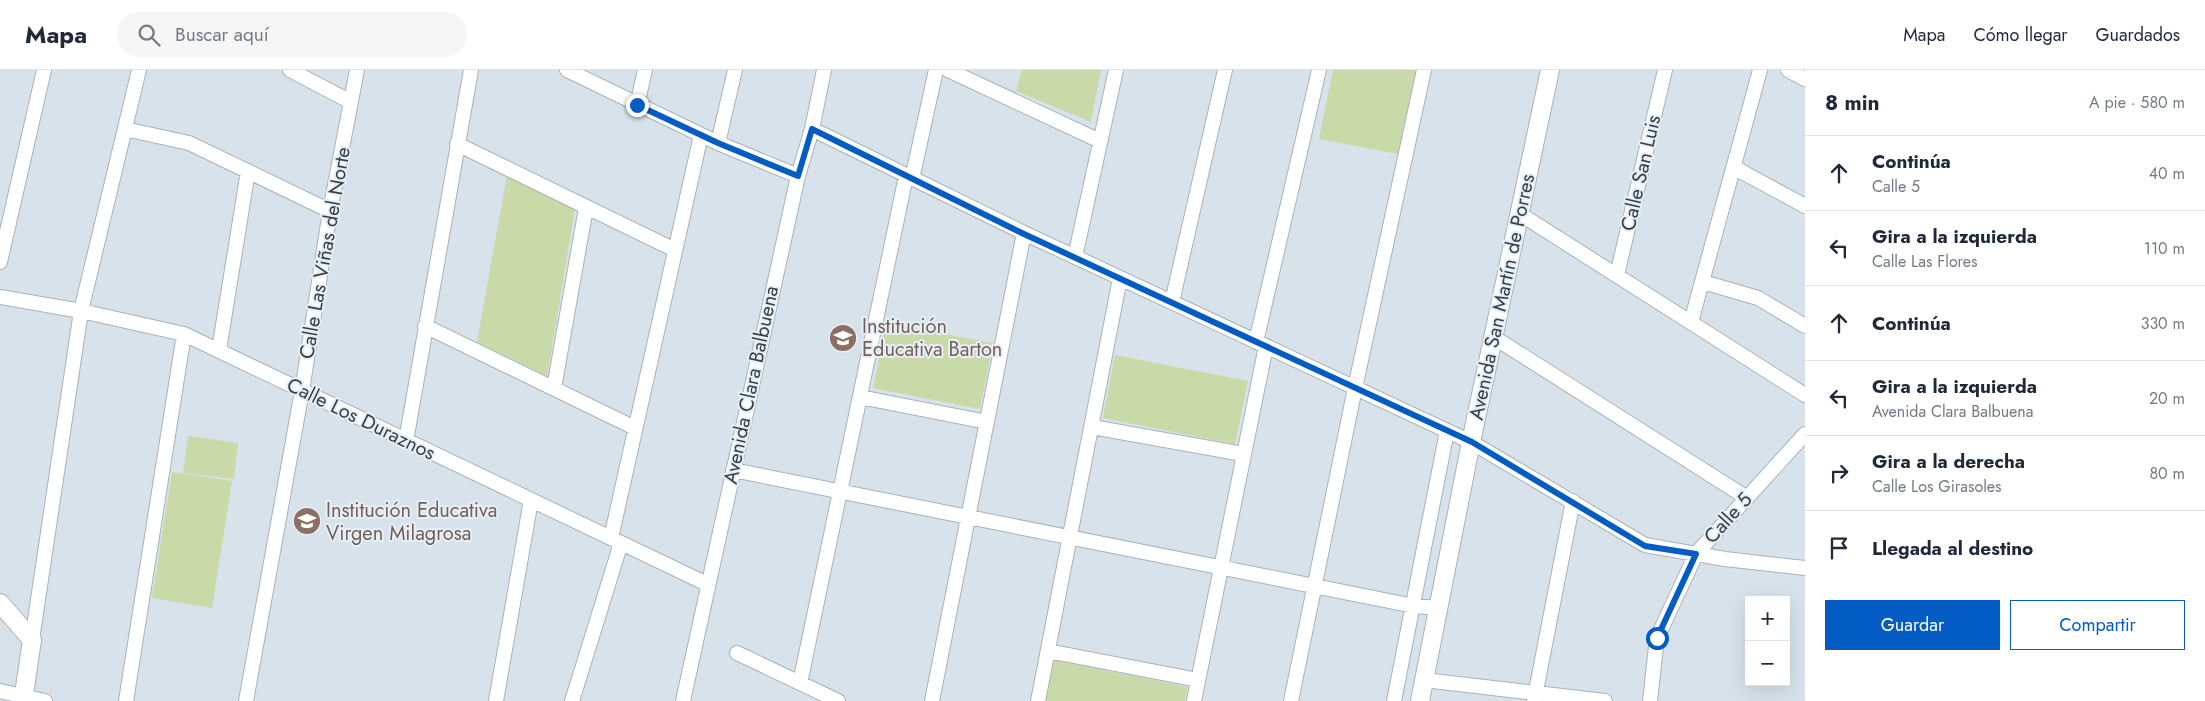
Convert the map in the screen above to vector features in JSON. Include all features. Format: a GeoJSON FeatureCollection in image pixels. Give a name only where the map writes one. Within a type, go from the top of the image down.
{"type":"FeatureCollection","features":[{"type":"Feature","properties":{"kind":"street"},"geometry":{"type":"LineString","coordinates":[[0,262],[44,70]]}},
{"type":"Feature","properties":{"kind":"street"},"geometry":{"type":"LineString","coordinates":[[23,699],[81,311],[140,70]]}},
{"type":"Feature","properties":{"kind":"street"},"geometry":{"type":"LineString","coordinates":[[290,70],[351,102]]}},
{"type":"Feature","properties":{"kind":"street","name":"Calle Las Viñas del Norte"},"geometry":{"type":"LineString","coordinates":[[246,701],[302,391],[330,211],[357,70]]}},
{"type":"Feature","properties":{"kind":"street"},"geometry":{"type":"LineString","coordinates":[[406,441],[471,70]]}},
{"type":"Feature","properties":{"kind":"street"},"geometry":{"type":"LineString","coordinates":[[567,70],[718,143],[798,176]]}},
{"type":"Feature","properties":{"kind":"street"},"geometry":{"type":"LineString","coordinates":[[637,105],[645,70]]}},
{"type":"Feature","properties":{"kind":"street"},"geometry":{"type":"LineString","coordinates":[[718,143],[735,70]]}},
{"type":"Feature","properties":{"kind":"street","name":"Avenida Clara Balbuena"},"geometry":{"type":"LineString","coordinates":[[683,701],[707,584],[798,176],[812,129],[824,70]]}},
{"type":"Feature","properties":{"kind":"street"},"geometry":{"type":"LineString","coordinates":[[800,683],[860,397],[909,177],[936,70]]}},
{"type":"Feature","properties":{"kind":"street"},"geometry":{"type":"LineString","coordinates":[[948,70],[1100,141]]}},
{"type":"Feature","properties":{"kind":"street"},"geometry":{"type":"LineString","coordinates":[[1075,257],[1116,70]]}},
{"type":"Feature","properties":{"kind":"street"},"geometry":{"type":"LineString","coordinates":[[1172,302],[1225,70]]}},
{"type":"Feature","properties":{"kind":"street"},"geometry":{"type":"LineString","coordinates":[[1194,701],[1243,454],[1261,344],[1319,70]]}},
{"type":"Feature","properties":{"kind":"street"},"geometry":{"type":"LineString","coordinates":[[1291,701],[1424,70]]}},
{"type":"Feature","properties":{"kind":"street","name":"Avenida San Martín de Porres"},"geometry":{"type":"LineString","coordinates":[[1420,701],[1550,70]]}},
{"type":"Feature","properties":{"kind":"street","name":"Calle San Luis"},"geometry":{"type":"LineString","coordinates":[[1617,275],[1665,70]]}},
{"type":"Feature","properties":{"kind":"street"},"geometry":{"type":"LineString","coordinates":[[1691,322],[1735,168],[1760,70]]}},
{"type":"Feature","properties":{"kind":"street"},"geometry":{"type":"LineString","coordinates":[[1788,70],[1805,79]]}},
{"type":"Feature","properties":{"kind":"street"},"geometry":{"type":"LineString","coordinates":[[125,129],[189,143],[330,211]]}},
{"type":"Feature","properties":{"kind":"street"},"geometry":{"type":"LineString","coordinates":[[812,129],[1024,234],[1472,442],[1573,500],[1645,546],[1805,568]]}},
{"type":"Feature","properties":{"kind":"street"},"geometry":{"type":"LineString","coordinates":[[572,701],[616,540],[635,428],[701,135]]}},
{"type":"Feature","properties":{"kind":"street"},"geometry":{"type":"LineString","coordinates":[[457,144],[675,250]]}},
{"type":"Feature","properties":{"kind":"street"},"geometry":{"type":"LineString","coordinates":[[1735,168],[1805,206]]}},
{"type":"Feature","properties":{"kind":"street"},"geometry":{"type":"LineString","coordinates":[[219,350],[248,171]]}},
{"type":"Feature","properties":{"kind":"street"},"geometry":{"type":"LineString","coordinates":[[554,388],[586,208]]}},
{"type":"Feature","properties":{"kind":"street"},"geometry":{"type":"LineString","coordinates":[[1520,214],[1805,395]]}},
{"type":"Feature","properties":{"kind":"street"},"geometry":{"type":"LineString","coordinates":[[932,701],[1024,234]]}},
{"type":"Feature","properties":{"kind":"street"},"geometry":{"type":"LineString","coordinates":[[1038,701],[1120,278]]}},
{"type":"Feature","properties":{"kind":"street"},"geometry":{"type":"LineString","coordinates":[[1703,282],[1758,298],[1805,326]]}},
{"type":"Feature","properties":{"kind":"street","name":"Calle Los Duraznos"},"geometry":{"type":"LineString","coordinates":[[0,297],[81,311],[184,334],[707,584]]}},
{"type":"Feature","properties":{"kind":"street"},"geometry":{"type":"LineString","coordinates":[[425,326],[635,428]]}},
{"type":"Feature","properties":{"kind":"street"},"geometry":{"type":"LineString","coordinates":[[126,701],[184,334]]}},
{"type":"Feature","properties":{"kind":"street"},"geometry":{"type":"LineString","coordinates":[[1495,338],[1747,498]]}},
{"type":"Feature","properties":{"kind":"street"},"geometry":{"type":"LineString","coordinates":[[860,397],[988,422]]}},
{"type":"Feature","properties":{"kind":"street"},"geometry":{"type":"LineString","coordinates":[[1092,428],[1243,454]]}},
{"type":"Feature","properties":{"kind":"street"},"geometry":{"type":"LineString","coordinates":[[1394,701],[1447,431]]}},
{"type":"Feature","properties":{"kind":"street","name":"Calle 5"},"geometry":{"type":"LineString","coordinates":[[1650,701],[1657,638],[1696,554],[1805,434]]}},
{"type":"Feature","properties":{"kind":"street"},"geometry":{"type":"LineString","coordinates":[[733,470],[1414,606],[1439,608]]}},
{"type":"Feature","properties":{"kind":"street"},"geometry":{"type":"LineString","coordinates":[[496,701],[531,500]]}},
{"type":"Feature","properties":{"kind":"street"},"geometry":{"type":"LineString","coordinates":[[1534,697],[1573,500]]}},
{"type":"Feature","properties":{"kind":"street"},"geometry":{"type":"LineString","coordinates":[[0,603],[32,640]]}},
{"type":"Feature","properties":{"kind":"street"},"geometry":{"type":"LineString","coordinates":[[1048,651],[1198,680]]}},
{"type":"Feature","properties":{"kind":"street"},"geometry":{"type":"LineString","coordinates":[[737,653],[838,701]]}},
{"type":"Feature","properties":{"kind":"street"},"geometry":{"type":"LineString","coordinates":[[1424,680],[1534,697],[1605,701]]}},
{"type":"Feature","properties":{"kind":"street"},"geometry":{"type":"LineString","coordinates":[[0,691],[23,699],[45,701]]}},
{"type":"Feature","properties":{"kind":"green space"},"geometry":{"type":"Polygon","coordinates":[[[1022,70],[1101,70],[1091,122],[1016,91],[1022,70]]]}},
{"type":"Feature","properties":{"kind":"green space"},"geometry":{"type":"Polygon","coordinates":[[[1333,70],[1416,70],[1398,154],[1319,139],[1333,70]]]}},
{"type":"Feature","properties":{"kind":"green space"},"geometry":{"type":"Polygon","coordinates":[[[507,175],[575,209],[547,377],[477,342],[507,175]]]}},
{"type":"Feature","properties":{"kind":"green space"},"geometry":{"type":"Polygon","coordinates":[[[886,323],[993,343],[980,409],[873,388],[886,323]]]}},
{"type":"Feature","properties":{"kind":"green space"},"geometry":{"type":"Polygon","coordinates":[[[1115,355],[1248,381],[1235,444],[1103,418],[1115,355]]]}},
{"type":"Feature","properties":{"kind":"green space"},"geometry":{"type":"Polygon","coordinates":[[[188,436],[238,443],[234,479],[183,473],[188,436]]]}},
{"type":"Feature","properties":{"kind":"green space"},"geometry":{"type":"Polygon","coordinates":[[[172,472],[232,481],[212,608],[152,598],[172,472]]]}},
{"type":"Feature","properties":{"kind":"green space"},"geometry":{"type":"Polygon","coordinates":[[[1053,660],[1188,687],[1185,701],[1045,701],[1053,660]]]}},
{"type":"Feature","properties":{"kind":"place","name":"Institución Educativa Barton"},"geometry":{"type":"Point","coordinates":[843,338]}},
{"type":"Feature","properties":{"kind":"place","name":"Institución Educativa Virgen Milagrosa"},"geometry":{"type":"Point","coordinates":[307,521]}},
{"type":"Feature","properties":{"kind":"route"},"geometry":{"type":"LineString","coordinates":[[637,105],[718,143],[798,176],[812,129],[1024,234],[1472,442],[1573,500],[1645,546],[1696,554],[1657,638]]}}]}
